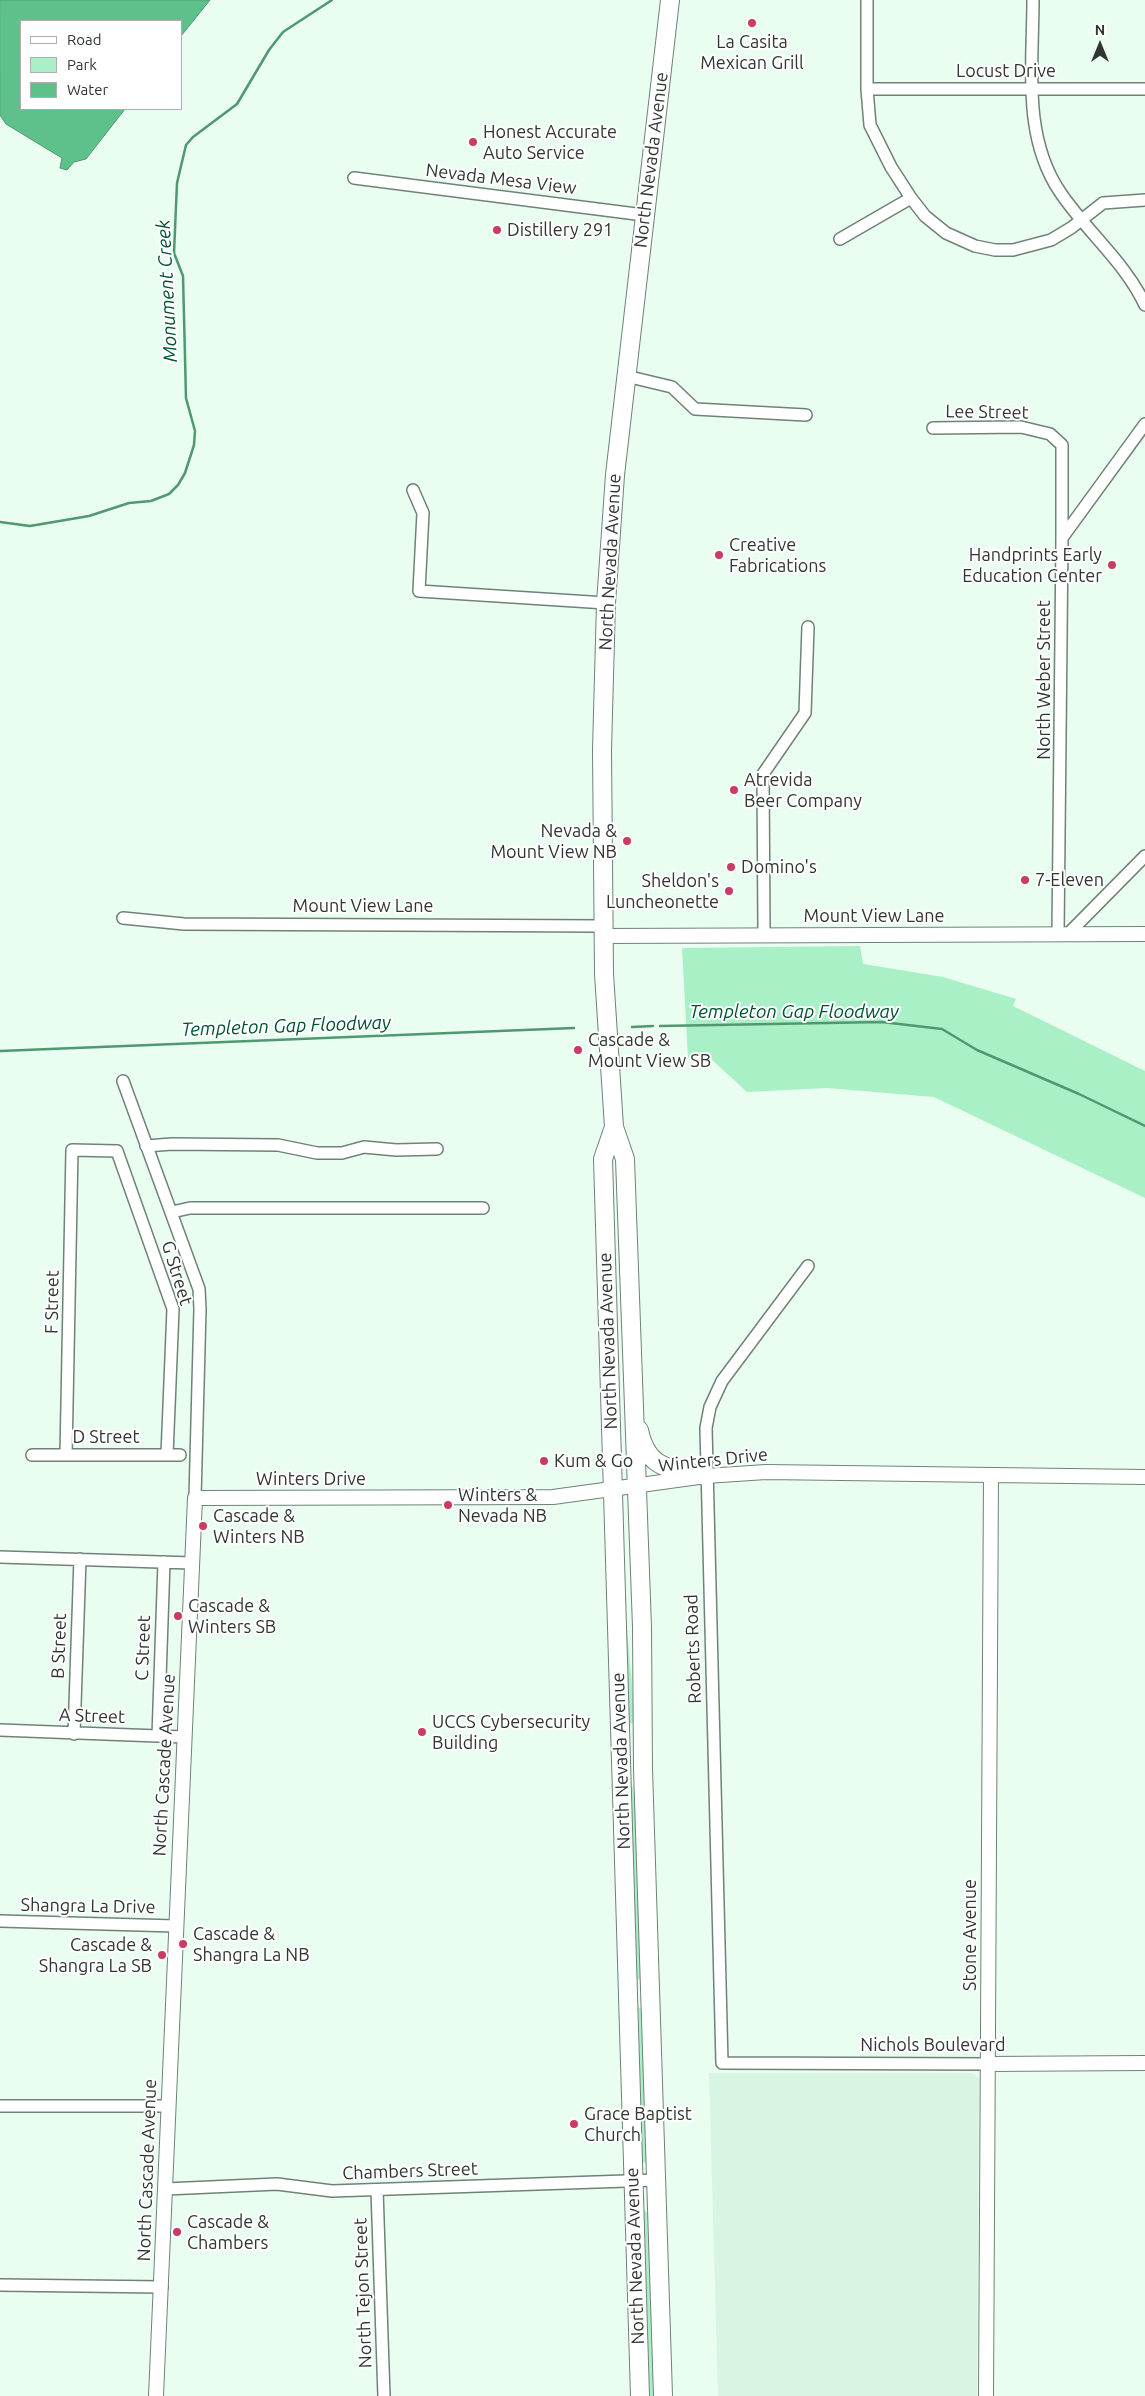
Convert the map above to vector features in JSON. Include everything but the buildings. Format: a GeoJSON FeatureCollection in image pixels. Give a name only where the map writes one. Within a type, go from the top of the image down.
{"type":"FeatureCollection","features":[{"type":"Feature","properties":{"kind":"main road","name":"North Nevada Avenue"},"geometry":{"type":"LineString","coordinates":[[663,2396],[643,1769],[642,1627],[625,1158],[614,1127],[603,931],[602,750],[606,603],[615,475],[670,0]]}},
{"type":"Feature","properties":{"kind":"main road","name":"North Nevada Avenue"},"geometry":{"type":"LineString","coordinates":[[614,1127],[602,1159],[640,2396]]}},
{"type":"Feature","properties":{"kind":"main road"},"geometry":{"type":"LineString","coordinates":[[633,1403],[641,1439],[653,1461],[669,1468],[706,1476]]}},
{"type":"Feature","properties":{"kind":"street"},"geometry":{"type":"LineString","coordinates":[[868,0],[867,89],[870,125],[891,167],[910,198],[925,216],[946,234],[975,246],[995,250],[1014,250],[1050,240],[1071,228],[1103,203],[1145,200]]}},
{"type":"Feature","properties":{"kind":"street"},"geometry":{"type":"LineString","coordinates":[[1032,0],[1034,128],[1042,157],[1060,192],[1132,282],[1145,305]]}},
{"type":"Feature","properties":{"kind":"street","name":"Locust Drive"},"geometry":{"type":"LineString","coordinates":[[867,89],[1145,89]]}},
{"type":"Feature","properties":{"kind":"street","name":"Nevada Mesa View"},"geometry":{"type":"LineString","coordinates":[[354,178],[644,215]]}},
{"type":"Feature","properties":{"kind":"street"},"geometry":{"type":"LineString","coordinates":[[840,239],[910,198]]}},
{"type":"Feature","properties":{"kind":"street"},"geometry":{"type":"LineString","coordinates":[[626,376],[672,387],[695,410],[806,415]]}},
{"type":"Feature","properties":{"kind":"street"},"geometry":{"type":"LineString","coordinates":[[1062,538],[1145,424]]}},
{"type":"Feature","properties":{"kind":"street","name":"Lee Street"},"geometry":{"type":"LineString","coordinates":[[933,428],[1020,427],[1050,434],[1062,445],[1062,538]]}},
{"type":"Feature","properties":{"kind":"street"},"geometry":{"type":"LineString","coordinates":[[413,490],[423,513],[419,592],[606,603]]}},
{"type":"Feature","properties":{"kind":"street","name":"North Weber Street"},"geometry":{"type":"LineString","coordinates":[[1062,538],[1063,934]]}},
{"type":"Feature","properties":{"kind":"street"},"geometry":{"type":"LineString","coordinates":[[764,934],[763,774],[804,714],[808,627]]}},
{"type":"Feature","properties":{"kind":"street"},"geometry":{"type":"LineString","coordinates":[[1063,934],[1145,856]]}},
{"type":"Feature","properties":{"kind":"street","name":"Mount View Lane"},"geometry":{"type":"LineString","coordinates":[[123,918],[184,924],[764,934],[1145,934]]}},
{"type":"Feature","properties":{"kind":"street","name":"North Cascade Avenue"},"geometry":{"type":"LineString","coordinates":[[123,1081],[196,1279],[200,1298],[187,1455],[195,1498],[156,2396]]}},
{"type":"Feature","properties":{"kind":"street"},"geometry":{"type":"LineString","coordinates":[[146,1146],[172,1144],[278,1145],[317,1153],[342,1153],[364,1147],[396,1150],[437,1149]]}},
{"type":"Feature","properties":{"kind":"street","name":"G Street"},"geometry":{"type":"LineString","coordinates":[[72,1150],[117,1151],[173,1309],[167,1455]]}},
{"type":"Feature","properties":{"kind":"street","name":"F Street"},"geometry":{"type":"LineString","coordinates":[[66,1455],[72,1150]]}},
{"type":"Feature","properties":{"kind":"street"},"geometry":{"type":"LineString","coordinates":[[172,1212],[190,1208],[483,1208]]}},
{"type":"Feature","properties":{"kind":"street","name":"Roberts Road"},"geometry":{"type":"LineString","coordinates":[[722,2063],[706,1428],[710,1407],[722,1381],[808,1266]]}},
{"type":"Feature","properties":{"kind":"street","name":"D Street"},"geometry":{"type":"LineString","coordinates":[[32,1455],[187,1455]]}},
{"type":"Feature","properties":{"kind":"street","name":"Winters Drive"},"geometry":{"type":"LineString","coordinates":[[195,1498],[527,1498],[580,1495],[706,1476],[766,1472],[1145,1477]]}},
{"type":"Feature","properties":{"kind":"street","name":"Stone Avenue"},"geometry":{"type":"LineString","coordinates":[[986,2396],[991,1475]]}},
{"type":"Feature","properties":{"kind":"street"},"geometry":{"type":"LineString","coordinates":[[0,1557],[192,1564]]}},
{"type":"Feature","properties":{"kind":"street","name":"B Street"},"geometry":{"type":"LineString","coordinates":[[74,1734],[80,1560]]}},
{"type":"Feature","properties":{"kind":"street","name":"C Street"},"geometry":{"type":"LineString","coordinates":[[158,1736],[164,1562]]}},
{"type":"Feature","properties":{"kind":"street","name":"A Street"},"geometry":{"type":"LineString","coordinates":[[0,1730],[184,1737]]}},
{"type":"Feature","properties":{"kind":"street"},"geometry":{"type":"LineString","coordinates":[[621,1770],[643,1769]]}},
{"type":"Feature","properties":{"kind":"street","name":"Shangra La Drive"},"geometry":{"type":"LineString","coordinates":[[0,1921],[175,1926]]}},
{"type":"Feature","properties":{"kind":"street"},"geometry":{"type":"LineString","coordinates":[[628,1993],[650,1992]]}},
{"type":"Feature","properties":{"kind":"street","name":"Nichols Boulevard"},"geometry":{"type":"LineString","coordinates":[[722,2063],[1145,2063]]}},
{"type":"Feature","properties":{"kind":"street"},"geometry":{"type":"LineString","coordinates":[[0,2106],[168,2106]]}},
{"type":"Feature","properties":{"kind":"street","name":"Chambers Street"},"geometry":{"type":"LineString","coordinates":[[166,2188],[277,2184],[326,2191],[655,2180]]}},
{"type":"Feature","properties":{"kind":"street","name":"North Tejon Street"},"geometry":{"type":"LineString","coordinates":[[377,2190],[384,2396]]}},
{"type":"Feature","properties":{"kind":"street"},"geometry":{"type":"LineString","coordinates":[[0,2285],[162,2287]]}},
{"type":"Feature","properties":{"kind":"shaded area"},"geometry":{"type":"Polygon","coordinates":[[[709,2073],[971,2073],[976,2075],[979,2079],[977,2396],[718,2396],[709,2073]]]}},
{"type":"Feature","properties":{"kind":"green space"},"geometry":{"type":"Polygon","coordinates":[[[860,946],[863,964],[943,977],[1016,999],[1013,1006],[1145,1071],[1145,1198],[934,1097],[827,1088],[747,1092],[710,1058],[688,1058],[682,948],[860,946]]]}},
{"type":"Feature","properties":{"kind":"green space"},"geometry":{"type":"Polygon","coordinates":[[[624,1596],[635,1718],[633,1723],[629,1724],[624,1716],[624,1596]]]}},
{"type":"Feature","properties":{"kind":"green space"},"geometry":{"type":"Polygon","coordinates":[[[629,1784],[633,1788],[641,1842],[642,1979],[638,1980],[635,1977],[629,1784]]]}},
{"type":"Feature","properties":{"kind":"green space"},"geometry":{"type":"Polygon","coordinates":[[[638,2007],[642,2009],[648,2163],[639,2162],[634,2009],[638,2007]]]}},
{"type":"Feature","properties":{"kind":"green space"},"geometry":{"type":"Polygon","coordinates":[[[645,2210],[649,2216],[657,2396],[645,2396],[641,2211],[645,2210]]]}},
{"type":"Feature","properties":{"kind":"water"},"geometry":{"type":"Polygon","coordinates":[[[0,0],[210,0],[182,35],[182,20],[20,20],[20,110],[124,110],[86,159],[74,162],[67,170],[60,168],[62,158],[6,124],[0,115],[0,0]]]}},
{"type":"Feature","properties":{"kind":"waterway","name":"Monument Creek"},"geometry":{"type":"LineString","coordinates":[[0,522],[30,526],[89,516],[129,503],[151,501],[169,494],[178,485],[185,473],[194,445],[195,431],[186,398],[183,276],[174,253],[177,183],[186,145],[193,137],[237,104],[269,50],[283,32],[332,0]]}},
{"type":"Feature","properties":{"kind":"waterway","name":"Templeton Gap Floodway"},"geometry":{"type":"LineString","coordinates":[[660,1026],[882,1022],[942,1029],[977,1050],[1079,1094],[1145,1126]]}},
{"type":"Feature","properties":{"kind":"waterway","name":"Templeton Gap Floodway"},"geometry":{"type":"LineString","coordinates":[[632,1027],[653,1026]]}},
{"type":"Feature","properties":{"kind":"waterway","name":"Templeton Gap Floodway"},"geometry":{"type":"LineString","coordinates":[[0,1051],[574,1028]]}},
{"type":"Feature","properties":{"kind":"place","name":"La Casita Mexican Grill"},"geometry":{"type":"Point","coordinates":[752,23]}},
{"type":"Feature","properties":{"kind":"place","name":"Honest Accurate Auto Service"},"geometry":{"type":"Point","coordinates":[473,142]}},
{"type":"Feature","properties":{"kind":"place","name":"Distillery 291"},"geometry":{"type":"Point","coordinates":[497,230]}},
{"type":"Feature","properties":{"kind":"place","name":"Creative Fabrications"},"geometry":{"type":"Point","coordinates":[719,555]}},
{"type":"Feature","properties":{"kind":"place","name":"Handprints Early Education Center"},"geometry":{"type":"Point","coordinates":[1112,565]}},
{"type":"Feature","properties":{"kind":"place","name":"Atrevida Beer Company"},"geometry":{"type":"Point","coordinates":[734,790]}},
{"type":"Feature","properties":{"kind":"place","name":"Nevada & Mount View NB"},"geometry":{"type":"Point","coordinates":[627,841]}},
{"type":"Feature","properties":{"kind":"place","name":"Domino's"},"geometry":{"type":"Point","coordinates":[731,867]}},
{"type":"Feature","properties":{"kind":"place","name":"7-Eleven"},"geometry":{"type":"Point","coordinates":[1025,880]}},
{"type":"Feature","properties":{"kind":"place","name":"Sheldon's Luncheonette"},"geometry":{"type":"Point","coordinates":[729,891]}},
{"type":"Feature","properties":{"kind":"place","name":"Cascade & Mount View SB"},"geometry":{"type":"Point","coordinates":[578,1050]}},
{"type":"Feature","properties":{"kind":"place","name":"Kum & Go"},"geometry":{"type":"Point","coordinates":[544,1461]}},
{"type":"Feature","properties":{"kind":"place","name":"Winters & Nevada NB"},"geometry":{"type":"Point","coordinates":[448,1505]}},
{"type":"Feature","properties":{"kind":"place","name":"Cascade & Winters NB"},"geometry":{"type":"Point","coordinates":[203,1526]}},
{"type":"Feature","properties":{"kind":"place","name":"Cascade & Winters SB"},"geometry":{"type":"Point","coordinates":[178,1616]}},
{"type":"Feature","properties":{"kind":"place","name":"UCCS Cybersecurity Building"},"geometry":{"type":"Point","coordinates":[422,1732]}},
{"type":"Feature","properties":{"kind":"place","name":"Cascade & Shangra La NB"},"geometry":{"type":"Point","coordinates":[183,1944]}},
{"type":"Feature","properties":{"kind":"place","name":"Cascade & Shangra La SB"},"geometry":{"type":"Point","coordinates":[162,1955]}},
{"type":"Feature","properties":{"kind":"place","name":"Grace Baptist Church"},"geometry":{"type":"Point","coordinates":[574,2124]}},
{"type":"Feature","properties":{"kind":"place","name":"Cascade & Chambers"},"geometry":{"type":"Point","coordinates":[177,2232]}}]}
